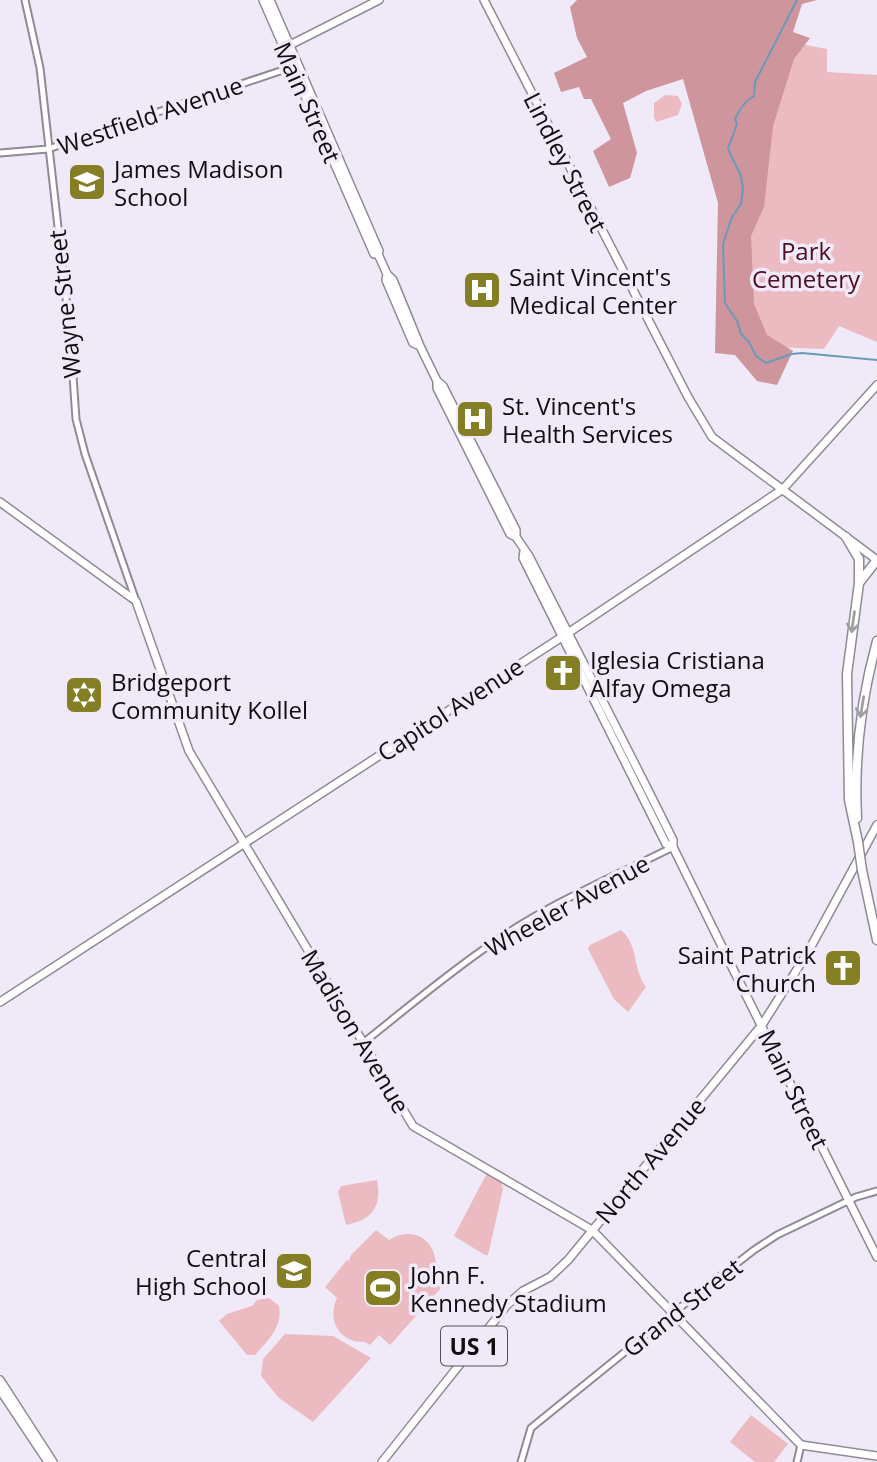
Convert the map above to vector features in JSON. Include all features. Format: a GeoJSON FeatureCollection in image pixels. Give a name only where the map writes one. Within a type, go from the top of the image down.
{"type":"FeatureCollection","features":[{"type":"Feature","properties":{"kind":"highway"},"geometry":{"type":"LineString","coordinates":[[846,537],[859,559],[859,583],[846,682],[849,800],[866,898],[877,940]]}},
{"type":"Feature","properties":{"kind":"highway"},"geometry":{"type":"LineString","coordinates":[[859,583],[877,560]]}},
{"type":"Feature","properties":{"kind":"highway"},"geometry":{"type":"LineString","coordinates":[[858,842],[858,738],[867,679],[877,640]]}},
{"type":"Feature","properties":{"kind":"main road","name":"Main Street"},"geometry":{"type":"LineString","coordinates":[[263,0],[296,66],[355,202],[374,254],[378,254],[387,274],[386,280],[413,342],[420,346],[437,381],[443,386],[458,414],[516,530],[516,537],[524,551],[523,558],[565,634],[666,844],[673,847],[877,1257]]}},
{"type":"Feature","properties":{"kind":"main road","name":"Main Street"},"geometry":{"type":"LineString","coordinates":[[270,0],[287,47]]}},
{"type":"Feature","properties":{"kind":"main road"},"geometry":{"type":"LineString","coordinates":[[287,47],[379,0]]}},
{"type":"Feature","properties":{"kind":"main road","name":"Lindley Street"},"geometry":{"type":"LineString","coordinates":[[484,0],[688,397],[712,437],[877,560]]}},
{"type":"Feature","properties":{"kind":"main road","name":"Capitol Avenue"},"geometry":{"type":"LineString","coordinates":[[0,1002],[783,489],[876,384]]}},
{"type":"Feature","properties":{"kind":"main road"},"geometry":{"type":"LineString","coordinates":[[0,502],[136,601]]}},
{"type":"Feature","properties":{"kind":"main road","name":"Madison Avenue"},"geometry":{"type":"LineString","coordinates":[[136,601],[189,751],[413,1126],[592,1230],[802,1445]]}},
{"type":"Feature","properties":{"kind":"main road","name":"North Avenue"},"geometry":{"type":"LineString","coordinates":[[382,1462],[510,1301],[550,1277],[568,1260],[762,1025],[808,952],[877,825]]}},
{"type":"Feature","properties":{"kind":"main road"},"geometry":{"type":"LineString","coordinates":[[0,1380],[50,1462]]}},
{"type":"Feature","properties":{"kind":"main road"},"geometry":{"type":"LineString","coordinates":[[0,1390],[50,1462]]}},
{"type":"Feature","properties":{"kind":"main road"},"geometry":{"type":"LineString","coordinates":[[802,1445],[877,1456]]}},
{"type":"Feature","properties":{"kind":"street","name":"Wayne Street"},"geometry":{"type":"LineString","coordinates":[[25,0],[40,68],[70,333],[76,419],[85,454],[136,601]]}},
{"type":"Feature","properties":{"kind":"street","name":"Westfield Avenue"},"geometry":{"type":"LineString","coordinates":[[0,153],[48,149],[296,66]]}},
{"type":"Feature","properties":{"kind":"street","name":"Wheeler Avenue"},"geometry":{"type":"LineString","coordinates":[[363,1043],[455,969],[495,941],[531,919],[673,847]]}},
{"type":"Feature","properties":{"kind":"street","name":"Grand Street"},"geometry":{"type":"LineString","coordinates":[[521,1462],[531,1428],[673,1313],[778,1235],[848,1201],[877,1191]]}},
{"type":"Feature","properties":{"kind":"street"},"geometry":{"type":"LineString","coordinates":[[797,1462],[802,1445]]}},
{"type":"Feature","properties":{"kind":"green space","name":"Park Cemetery"},"geometry":{"type":"Polygon","coordinates":[[[791,42],[827,49],[827,72],[877,75],[877,342],[839,326],[824,349],[776,347],[734,300],[791,42]]]}},
{"type":"Feature","properties":{"kind":"green space"},"geometry":{"type":"Polygon","coordinates":[[[665,95],[678,96],[682,104],[678,115],[656,122],[654,103],[665,95]]]}},
{"type":"Feature","properties":{"kind":"green space"},"geometry":{"type":"Polygon","coordinates":[[[621,930],[631,943],[646,987],[628,1012],[614,999],[588,949],[590,945],[621,930]]]}},
{"type":"Feature","properties":{"kind":"green space"},"geometry":{"type":"Polygon","coordinates":[[[487,1173],[501,1181],[503,1189],[488,1255],[485,1255],[454,1236],[487,1173]]]}},
{"type":"Feature","properties":{"kind":"green space"},"geometry":{"type":"Polygon","coordinates":[[[377,1180],[378,1198],[373,1211],[363,1220],[346,1225],[338,1192],[341,1186],[377,1180]]]}},
{"type":"Feature","properties":{"kind":"green space","name":"John F. Kennedy Stadium"},"geometry":{"type":"Polygon","coordinates":[[[376,1230],[389,1240],[407,1234],[420,1237],[433,1251],[440,1267],[430,1278],[441,1288],[390,1345],[379,1335],[370,1345],[354,1341],[342,1334],[335,1324],[333,1311],[337,1298],[325,1287],[376,1230]]]}},
{"type":"Feature","properties":{"kind":"green space"},"geometry":{"type":"Polygon","coordinates":[[[269,1298],[279,1306],[277,1327],[255,1355],[247,1355],[219,1321],[227,1314],[252,1306],[257,1300],[269,1298]]]}},
{"type":"Feature","properties":{"kind":"green space"},"geometry":{"type":"Polygon","coordinates":[[[285,1334],[333,1336],[371,1358],[313,1422],[279,1398],[261,1376],[263,1359],[285,1334]]]}},
{"type":"Feature","properties":{"kind":"green space"},"geometry":{"type":"Polygon","coordinates":[[[751,1415],[788,1444],[774,1462],[755,1462],[730,1442],[751,1415]]]}},
{"type":"Feature","properties":{"kind":"shaded area"},"geometry":{"type":"Polygon","coordinates":[[[577,0],[817,0],[802,4],[793,32],[810,38],[794,59],[773,126],[764,207],[751,236],[754,304],[767,335],[793,351],[777,385],[757,381],[735,355],[715,353],[718,203],[683,79],[646,91],[623,103],[637,153],[630,178],[609,187],[593,151],[611,139],[591,99],[584,99],[579,87],[561,92],[554,73],[587,57],[577,38],[570,7],[577,0]]]}},
{"type":"Feature","properties":{"kind":"waterway"},"geometry":{"type":"LineString","coordinates":[[797,0],[755,82],[754,96],[743,106],[735,119],[737,124],[728,149],[741,176],[743,189],[741,204],[732,217],[723,244],[725,303],[756,356],[766,363],[802,353],[877,360]]}},
{"type":"Feature","properties":{"kind":"place","name":"James Madison School"},"geometry":{"type":"Point","coordinates":[87,182]}},
{"type":"Feature","properties":{"kind":"place","name":"Saint Vincent's Medical Center"},"geometry":{"type":"Point","coordinates":[482,290]}},
{"type":"Feature","properties":{"kind":"place","name":"St. Vincent's Health Services"},"geometry":{"type":"Point","coordinates":[475,419]}},
{"type":"Feature","properties":{"kind":"place","name":"Iglesia Cristiana Alfay Omega"},"geometry":{"type":"Point","coordinates":[563,673]}},
{"type":"Feature","properties":{"kind":"place","name":"Bridgeport Community Kollel"},"geometry":{"type":"Point","coordinates":[84,695]}},
{"type":"Feature","properties":{"kind":"place","name":"Saint Patrick Church"},"geometry":{"type":"Point","coordinates":[843,968]}},
{"type":"Feature","properties":{"kind":"place","name":"Central High School"},"geometry":{"type":"Point","coordinates":[294,1271]}},
{"type":"Feature","properties":{"kind":"place","name":"John F. Kennedy Stadium"},"geometry":{"type":"Point","coordinates":[383,1288]}}]}
